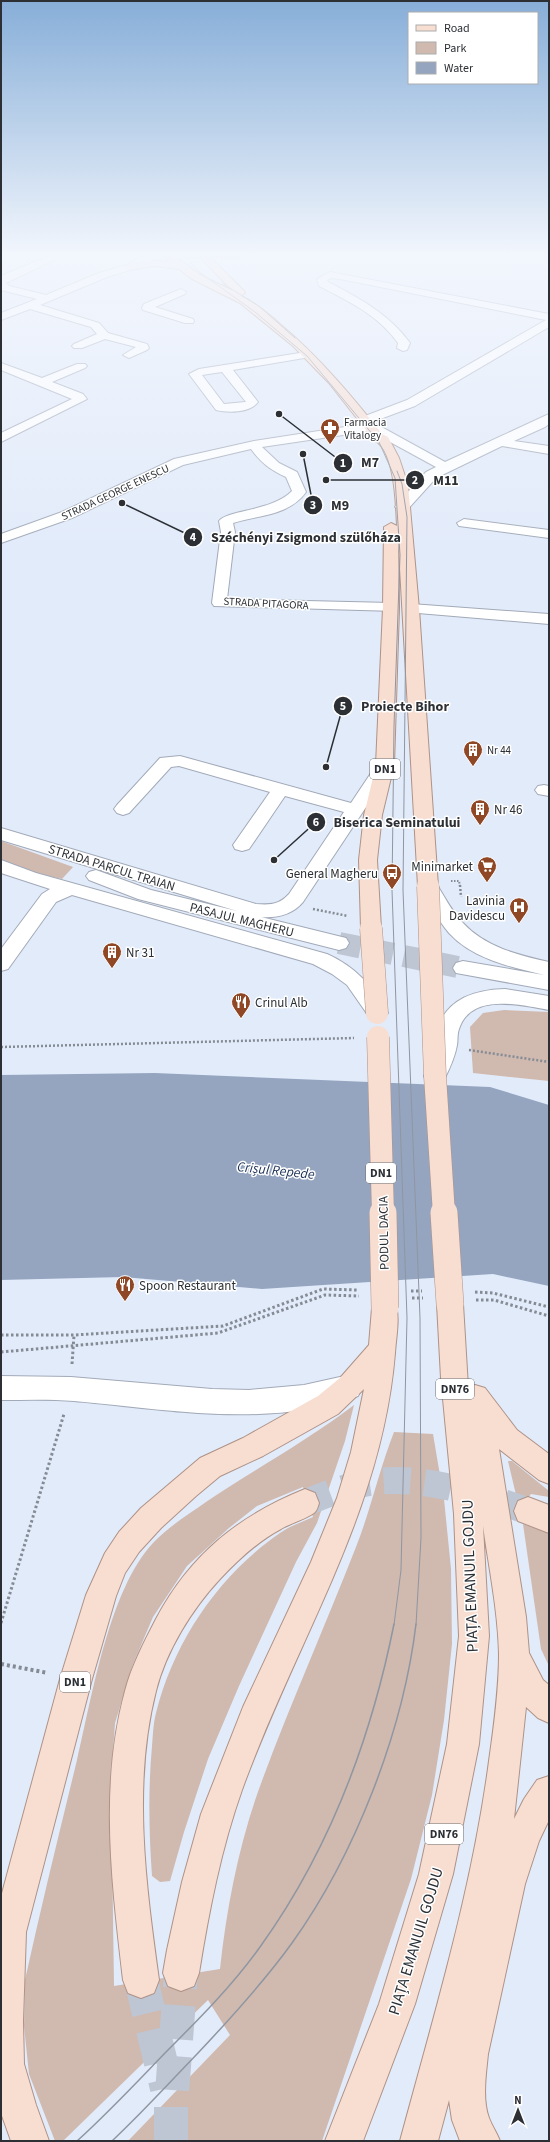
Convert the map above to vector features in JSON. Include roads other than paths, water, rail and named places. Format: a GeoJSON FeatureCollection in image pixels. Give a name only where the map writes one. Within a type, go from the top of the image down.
{"type":"FeatureCollection","features":[{"type":"Feature","properties":{"kind":"main road","name":"DN1"},"geometry":{"type":"LineString","coordinates":[[306,355],[332,381],[384,440],[399,475],[410,609],[428,886],[435,1076],[450,1304]]}},
{"type":"Feature","properties":{"kind":"main road","name":"DN1"},"geometry":{"type":"LineString","coordinates":[[373,429],[375,443],[385,470],[390,492],[391,608],[385,765],[373,815],[368,860],[377,1013]]}},
{"type":"Feature","properties":{"kind":"main road","name":"PODUL DACIA"},"geometry":{"type":"LineString","coordinates":[[377,1013],[385,1308],[382,1350]]}},
{"type":"Feature","properties":{"kind":"main road","name":"PIAȚA EMANUIL GOJDU"},"geometry":{"type":"LineString","coordinates":[[344,2141],[399,1996],[436,1874],[463,1744],[474,1636],[468,1514],[452,1346],[450,1304]]}},
{"type":"Feature","properties":{"kind":"main road"},"geometry":{"type":"LineString","coordinates":[[452,1346],[475,1397],[493,1423],[507,1439],[549,1471]]}},
{"type":"Feature","properties":{"kind":"main road","name":"DN1"},"geometry":{"type":"LineString","coordinates":[[30,2141],[17,2105],[6,2064],[4,2021],[5,1944],[76,1679],[101,1595],[115,1563],[129,1542],[151,1518],[210,1467],[306,1419],[328,1405],[349,1387],[382,1350]]}},
{"type":"Feature","properties":{"kind":"main road"},"geometry":{"type":"LineString","coordinates":[[182,1974],[190,1925],[225,1792],[351,1498],[367,1443],[376,1403],[382,1350]]}},
{"type":"Feature","properties":{"kind":"main road"},"geometry":{"type":"LineString","coordinates":[[419,2141],[473,1935],[499,1811],[509,1730],[514,1655],[489,1469],[475,1397]]}},
{"type":"Feature","properties":{"kind":"main road"},"geometry":{"type":"LineString","coordinates":[[141,1980],[133,1902],[128,1804],[129,1751],[140,1691],[159,1645],[176,1612],[203,1573],[236,1543],[260,1525],[305,1503]]}},
{"type":"Feature","properties":{"kind":"main road"},"geometry":{"type":"LineString","coordinates":[[514,1655],[532,1691],[549,1707]]}},
{"type":"Feature","properties":{"kind":"main road"},"geometry":{"type":"LineString","coordinates":[[481,2141],[471,2124],[467,2095],[469,2060],[510,1881],[524,1835],[539,1803],[549,1792]]}},
{"type":"Feature","properties":{"kind":"street"},"geometry":{"type":"LineString","coordinates":[[130,355],[134,353]]}},
{"type":"Feature","properties":{"kind":"street","name":"STRADA GEORGE ENESCU"},"geometry":{"type":"LineString","coordinates":[[1,539],[67,516],[179,462],[254,445],[373,429],[369,419],[411,403],[496,353]]}},
{"type":"Feature","properties":{"kind":"street"},"geometry":{"type":"LineString","coordinates":[[224,368],[252,402],[249,405],[228,408],[220,407],[195,374],[224,368],[306,355]]}},
{"type":"Feature","properties":{"kind":"street"},"geometry":{"type":"LineString","coordinates":[[1,366],[79,397],[81,400],[4,433]]}},
{"type":"Feature","properties":{"kind":"street"},"geometry":{"type":"LineString","coordinates":[[42,382],[81,366]]}},
{"type":"Feature","properties":{"kind":"street"},"geometry":{"type":"LineString","coordinates":[[402,507],[431,475],[498,442],[541,424],[549,418]]}},
{"type":"Feature","properties":{"kind":"street"},"geometry":{"type":"LineString","coordinates":[[373,429],[445,467]]}},
{"type":"Feature","properties":{"kind":"street"},"geometry":{"type":"LineString","coordinates":[[498,442],[549,450]]}},
{"type":"Feature","properties":{"kind":"street","name":"STRADA PITAGORA"},"geometry":{"type":"LineString","coordinates":[[254,445],[269,462],[292,475],[299,492],[292,502],[271,511],[237,517],[226,521],[228,532],[219,603],[391,608]]}},
{"type":"Feature","properties":{"kind":"street"},"geometry":{"type":"LineString","coordinates":[[464,523],[549,534]]}},
{"type":"Feature","properties":{"kind":"street"},"geometry":{"type":"LineString","coordinates":[[410,609],[549,619]]}},
{"type":"Feature","properties":{"kind":"street"},"geometry":{"type":"LineString","coordinates":[[123,809],[166,762],[180,761],[356,810]]}},
{"type":"Feature","properties":{"kind":"street","name":"STRADA PARCUL TRAIAN"},"geometry":{"type":"LineString","coordinates":[[1,834],[255,910],[282,910],[292,904],[385,765]]}},
{"type":"Feature","properties":{"kind":"street"},"geometry":{"type":"LineString","coordinates":[[242,845],[281,789]]}},
{"type":"Feature","properties":{"kind":"street","name":"PASAJUL MAGHERU"},"geometry":{"type":"LineString","coordinates":[[1,838],[145,895]]}},
{"type":"Feature","properties":{"kind":"street"},"geometry":{"type":"LineString","coordinates":[[2,866],[29,877],[259,943],[300,953],[338,967],[355,979],[377,1013]]}},
{"type":"Feature","properties":{"kind":"street","name":"PASAJUL MAGHERU"},"geometry":{"type":"LineString","coordinates":[[2,866],[87,886],[145,895],[339,943]]}},
{"type":"Feature","properties":{"kind":"street"},"geometry":{"type":"LineString","coordinates":[[428,886],[455,926],[473,942],[499,955],[549,969]]}},
{"type":"Feature","properties":{"kind":"street"},"geometry":{"type":"LineString","coordinates":[[1,964],[49,898],[59,892],[72,889]]}},
{"type":"Feature","properties":{"kind":"street"},"geometry":{"type":"LineString","coordinates":[[462,968],[549,983]]}},
{"type":"Feature","properties":{"kind":"street"},"geometry":{"type":"LineString","coordinates":[[435,1076],[444,1058],[447,1046],[448,1030],[453,1018],[472,1000],[500,996],[549,1003]]}},
{"type":"Feature","properties":{"kind":"street"},"geometry":{"type":"LineString","coordinates":[[1,1388],[72,1390],[212,1401],[249,1402],[297,1398],[349,1387]]}},
{"type":"Feature","properties":{"kind":"water","name":"Crișul Repede"},"geometry":{"type":"Polygon","coordinates":[[[155,1073],[490,1087],[549,1105],[549,1286],[493,1274],[262,1289],[123,1277],[1,1280],[1,1075],[155,1073]]]}},
{"type":"Feature","properties":{"kind":"tunnel"},"geometry":{"type":"LineString","coordinates":[[339,943],[463,968]]}},
{"type":"Feature","properties":{"kind":"tunnel"},"geometry":{"type":"LineString","coordinates":[[305,1503],[338,1490],[363,1483],[412,1481],[452,1488],[490,1498],[528,1511]]}},
{"type":"Feature","properties":{"kind":"tunnel"},"geometry":{"type":"LineString","coordinates":[[171,2141],[171,2106],[181,1973]]}},
{"type":"Feature","properties":{"kind":"tunnel"},"geometry":{"type":"LineString","coordinates":[[141,1980],[167,2088]]}},
{"type":"Feature","properties":{"kind":"tram line"},"geometry":{"type":"LineString","coordinates":[[303,353],[379,442],[395,478],[400,555],[394,726],[392,890],[407,1318],[401,1570],[394,1625]]}},
{"type":"Feature","properties":{"kind":"tram line"},"geometry":{"type":"LineString","coordinates":[[397,471],[402,484],[407,517],[403,890],[420,1318],[421,1538],[416,1625]]}},
{"type":"Feature","properties":{"kind":"tram line"},"geometry":{"type":"LineString","coordinates":[[77,2141],[100,2120],[203,2015],[250,1961],[285,1910],[327,1833],[344,1793],[360,1751],[373,1709],[394,1624]]}},
{"type":"Feature","properties":{"kind":"tram line"},"geometry":{"type":"LineString","coordinates":[[112,2141],[134,2120],[247,2000],[292,1943],[315,1908],[336,1871],[355,1832],[373,1791],[388,1749],[410,1665],[416,1624]]}},
{"type":"Feature","properties":{"kind":"place","name":"M7"},"geometry":{"type":"Point","coordinates":[279,414]}},
{"type":"Feature","properties":{"kind":"place","name":"Farmacia Vitalogy"},"geometry":{"type":"Point","coordinates":[330,445]}},
{"type":"Feature","properties":{"kind":"place","name":"M9"},"geometry":{"type":"Point","coordinates":[303,454]}},
{"type":"Feature","properties":{"kind":"place","name":"M11"},"geometry":{"type":"Point","coordinates":[326,480]}},
{"type":"Feature","properties":{"kind":"place","name":"Széchényi Zsigmond szülőháza"},"geometry":{"type":"Point","coordinates":[122,503]}},
{"type":"Feature","properties":{"kind":"place","name":"Proiecte Bihor"},"geometry":{"type":"Point","coordinates":[326,767]}},
{"type":"Feature","properties":{"kind":"place","name":"Nr 44"},"geometry":{"type":"Point","coordinates":[473,767]}},
{"type":"Feature","properties":{"kind":"place","name":"Nr 46"},"geometry":{"type":"Point","coordinates":[480,826]}},
{"type":"Feature","properties":{"kind":"place","name":"Biserica Seminatului"},"geometry":{"type":"Point","coordinates":[274,860]}},
{"type":"Feature","properties":{"kind":"place","name":"Minimarket"},"geometry":{"type":"Point","coordinates":[487,883]}},
{"type":"Feature","properties":{"kind":"place","name":"General Magheru"},"geometry":{"type":"Point","coordinates":[392,890]}},
{"type":"Feature","properties":{"kind":"place","name":"Lavinia Davidescu"},"geometry":{"type":"Point","coordinates":[519,924]}},
{"type":"Feature","properties":{"kind":"place","name":"Nr 31"},"geometry":{"type":"Point","coordinates":[112,969]}},
{"type":"Feature","properties":{"kind":"place","name":"Crinul Alb"},"geometry":{"type":"Point","coordinates":[241,1019]}},
{"type":"Feature","properties":{"kind":"place","name":"Spoon Restaurant"},"geometry":{"type":"Point","coordinates":[125,1302]}}]}
